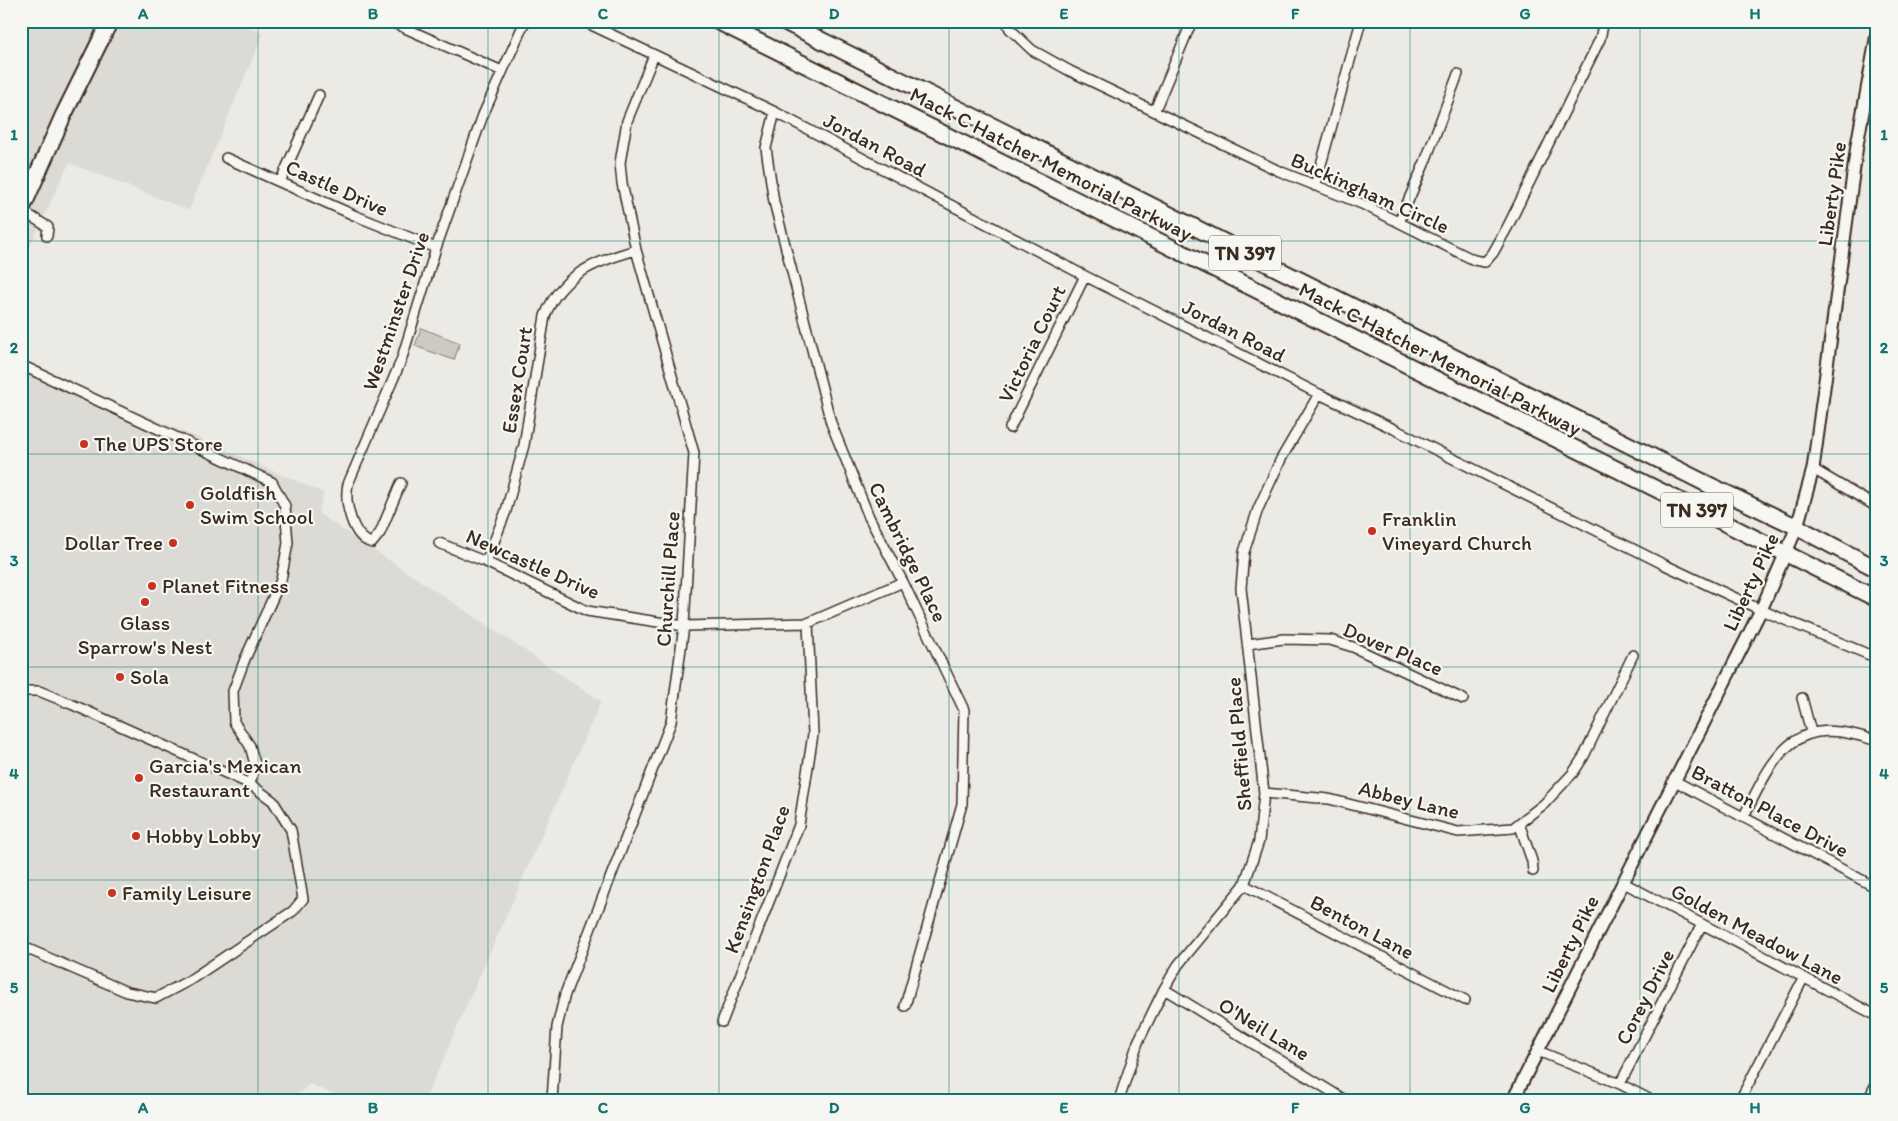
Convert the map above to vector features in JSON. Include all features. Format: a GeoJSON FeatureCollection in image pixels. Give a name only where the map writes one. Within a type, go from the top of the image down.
{"type":"FeatureCollection","features":[{"type":"Feature","properties":{"kind":"highway"},"geometry":{"type":"LineString","coordinates":[[21,210],[63,116],[110,21]]}},
{"type":"Feature","properties":{"kind":"highway","name":"Mack C Hatcher Memorial Parkway"},"geometry":{"type":"LineString","coordinates":[[717,21],[1877,599]]}},
{"type":"Feature","properties":{"kind":"highway","name":"Mack C Hatcher Memorial Parkway"},"geometry":{"type":"LineString","coordinates":[[783,21],[1707,484],[1797,527],[1877,569]]}},
{"type":"Feature","properties":{"kind":"street"},"geometry":{"type":"LineString","coordinates":[[389,21],[502,71]]}},
{"type":"Feature","properties":{"kind":"street","name":"Westminster Drive"},"geometry":{"type":"LineString","coordinates":[[400,484],[380,533],[372,543],[365,542],[359,537],[349,510],[346,495],[348,484],[401,361],[436,248],[483,115],[525,21]]}},
{"type":"Feature","properties":{"kind":"street","name":"Jordan Road"},"geometry":{"type":"LineString","coordinates":[[583,21],[774,112],[1085,276],[1318,394],[1394,429],[1663,564],[1760,610],[1877,658]]}},
{"type":"Feature","properties":{"kind":"street","name":"Buckingham Circle"},"geometry":{"type":"LineString","coordinates":[[1006,21],[1010,29],[1032,50],[1070,70],[1241,153],[1399,222],[1474,260],[1485,262],[1493,253],[1508,226],[1600,39],[1603,25],[1599,21]]}},
{"type":"Feature","properties":{"kind":"street"},"geometry":{"type":"LineString","coordinates":[[1155,110],[1192,21]]}},
{"type":"Feature","properties":{"kind":"street"},"geometry":{"type":"LineString","coordinates":[[1315,186],[1361,21]]}},
{"type":"Feature","properties":{"kind":"street","name":"Liberty Pike"},"geometry":{"type":"LineString","coordinates":[[1513,1100],[1760,610],[1797,527],[1813,469],[1857,145],[1877,34]]}},
{"type":"Feature","properties":{"kind":"street","name":"Churchill Place"},"geometry":{"type":"LineString","coordinates":[[552,1100],[557,1027],[564,994],[671,722],[684,626],[694,454],[636,250],[622,183],[620,162],[627,121],[654,55]]}},
{"type":"Feature","properties":{"kind":"street"},"geometry":{"type":"LineString","coordinates":[[1399,222],[1425,162],[1458,74]]}},
{"type":"Feature","properties":{"kind":"street"},"geometry":{"type":"LineString","coordinates":[[280,182],[319,95]]}},
{"type":"Feature","properties":{"kind":"street","name":"Cambridge Place"},"geometry":{"type":"LineString","coordinates":[[774,112],[766,148],[774,202],[831,422],[868,517],[903,582],[964,710],[962,804],[904,1006]]}},
{"type":"Feature","properties":{"kind":"street","name":"Castle Drive"},"geometry":{"type":"LineString","coordinates":[[226,158],[396,233],[436,248]]}},
{"type":"Feature","properties":{"kind":"street"},"geometry":{"type":"LineString","coordinates":[[21,210],[48,228],[47,236]]}},
{"type":"Feature","properties":{"kind":"street","name":"Essex Court"},"geometry":{"type":"LineString","coordinates":[[486,562],[506,511],[524,445],[546,316],[550,305],[564,284],[582,270],[606,259],[636,250]]}},
{"type":"Feature","properties":{"kind":"street","name":"Victoria Court"},"geometry":{"type":"LineString","coordinates":[[1010,428],[1085,276]]}},
{"type":"Feature","properties":{"kind":"street"},"geometry":{"type":"LineString","coordinates":[[21,365],[272,482],[285,506],[288,542],[281,580],[244,659],[233,691],[234,722],[250,746],[255,764],[250,784]]}},
{"type":"Feature","properties":{"kind":"street","name":"Sheffield Place"},"geometry":{"type":"LineString","coordinates":[[1119,1100],[1138,1042],[1164,989],[1178,965],[1244,885],[1259,841],[1264,793],[1241,588],[1244,552],[1258,509],[1281,458],[1318,394]]}},
{"type":"Feature","properties":{"kind":"street"},"geometry":{"type":"LineString","coordinates":[[1813,469],[1877,507]]}},
{"type":"Feature","properties":{"kind":"street","name":"Newcastle Drive"},"geometry":{"type":"LineString","coordinates":[[439,543],[486,562],[586,611],[684,626],[808,624],[903,582]]}},
{"type":"Feature","properties":{"kind":"street","name":"Kensington Place"},"geometry":{"type":"LineString","coordinates":[[722,1022],[799,825],[814,734],[808,624]]}},
{"type":"Feature","properties":{"kind":"street","name":"Dover Place"},"geometry":{"type":"LineString","coordinates":[[1248,644],[1283,639],[1330,640],[1353,647],[1463,699]]}},
{"type":"Feature","properties":{"kind":"street","name":"Abbey Lane"},"geometry":{"type":"LineString","coordinates":[[1264,793],[1329,799],[1458,832],[1513,828],[1544,804],[1573,773],[1584,756],[1633,655]]}},
{"type":"Feature","properties":{"kind":"street"},"geometry":{"type":"LineString","coordinates":[[21,691],[39,691],[63,701],[250,784],[273,800],[291,830],[303,899],[293,911],[199,975],[156,998],[127,992],[21,946]]}},
{"type":"Feature","properties":{"kind":"street"},"geometry":{"type":"LineString","coordinates":[[1802,698],[1811,732]]}},
{"type":"Feature","properties":{"kind":"street"},"geometry":{"type":"LineString","coordinates":[[1744,816],[1776,758],[1811,732],[1824,730],[1847,732],[1877,742]]}},
{"type":"Feature","properties":{"kind":"street","name":"Bratton Place Drive"},"geometry":{"type":"LineString","coordinates":[[1673,780],[1877,888]]}},
{"type":"Feature","properties":{"kind":"street"},"geometry":{"type":"LineString","coordinates":[[1519,823],[1532,861],[1533,871]]}},
{"type":"Feature","properties":{"kind":"street","name":"Golden Meadow Lane"},"geometry":{"type":"LineString","coordinates":[[1622,882],[1701,926],[1877,1016]]}},
{"type":"Feature","properties":{"kind":"street","name":"Benton Lane"},"geometry":{"type":"LineString","coordinates":[[1244,885],[1465,1000]]}},
{"type":"Feature","properties":{"kind":"street","name":"Corey Drive"},"geometry":{"type":"LineString","coordinates":[[1620,1084],[1701,926]]}},
{"type":"Feature","properties":{"kind":"street"},"geometry":{"type":"LineString","coordinates":[[1740,1100],[1803,979]]}},
{"type":"Feature","properties":{"kind":"street","name":"O'Neil Lane"},"geometry":{"type":"LineString","coordinates":[[1164,989],[1345,1100]]}},
{"type":"Feature","properties":{"kind":"street"},"geometry":{"type":"LineString","coordinates":[[1538,1051],[1620,1084],[1651,1100]]}},
{"type":"Feature","properties":{"kind":"street"},"geometry":{"type":"LineString","coordinates":[[1868,1100],[1877,1082]]}},
{"type":"Feature","properties":{"kind":"shaded area"},"geometry":{"type":"Polygon","coordinates":[[[21,21],[235,21],[263,34],[189,210],[69,163],[21,265],[21,21]]]}},
{"type":"Feature","properties":{"kind":"shaded area"},"geometry":{"type":"Polygon","coordinates":[[[421,328],[460,343],[454,360],[415,346],[421,328]]]}},
{"type":"Feature","properties":{"kind":"shaded area"},"geometry":{"type":"Polygon","coordinates":[[[21,361],[324,493],[318,513],[601,701],[425,1100],[348,1100],[309,1084],[292,1100],[21,1100],[21,361]]]}},
{"type":"Feature","properties":{"kind":"place","name":"The UPS Store"},"geometry":{"type":"Point","coordinates":[84,444]}},
{"type":"Feature","properties":{"kind":"place","name":"Goldfish Swim School"},"geometry":{"type":"Point","coordinates":[190,505]}},
{"type":"Feature","properties":{"kind":"place","name":"Franklin Vineyard Church"},"geometry":{"type":"Point","coordinates":[1372,531]}},
{"type":"Feature","properties":{"kind":"place","name":"Dollar Tree"},"geometry":{"type":"Point","coordinates":[173,543]}},
{"type":"Feature","properties":{"kind":"place","name":"Planet Fitness"},"geometry":{"type":"Point","coordinates":[152,586]}},
{"type":"Feature","properties":{"kind":"place","name":"Glass Sparrow's Nest"},"geometry":{"type":"Point","coordinates":[145,602]}},
{"type":"Feature","properties":{"kind":"place","name":"Sola"},"geometry":{"type":"Point","coordinates":[120,677]}},
{"type":"Feature","properties":{"kind":"place","name":"Garcia's Mexican Restaurant"},"geometry":{"type":"Point","coordinates":[139,778]}},
{"type":"Feature","properties":{"kind":"place","name":"Hobby Lobby"},"geometry":{"type":"Point","coordinates":[136,836]}},
{"type":"Feature","properties":{"kind":"place","name":"Family Leisure"},"geometry":{"type":"Point","coordinates":[112,893]}}]}
